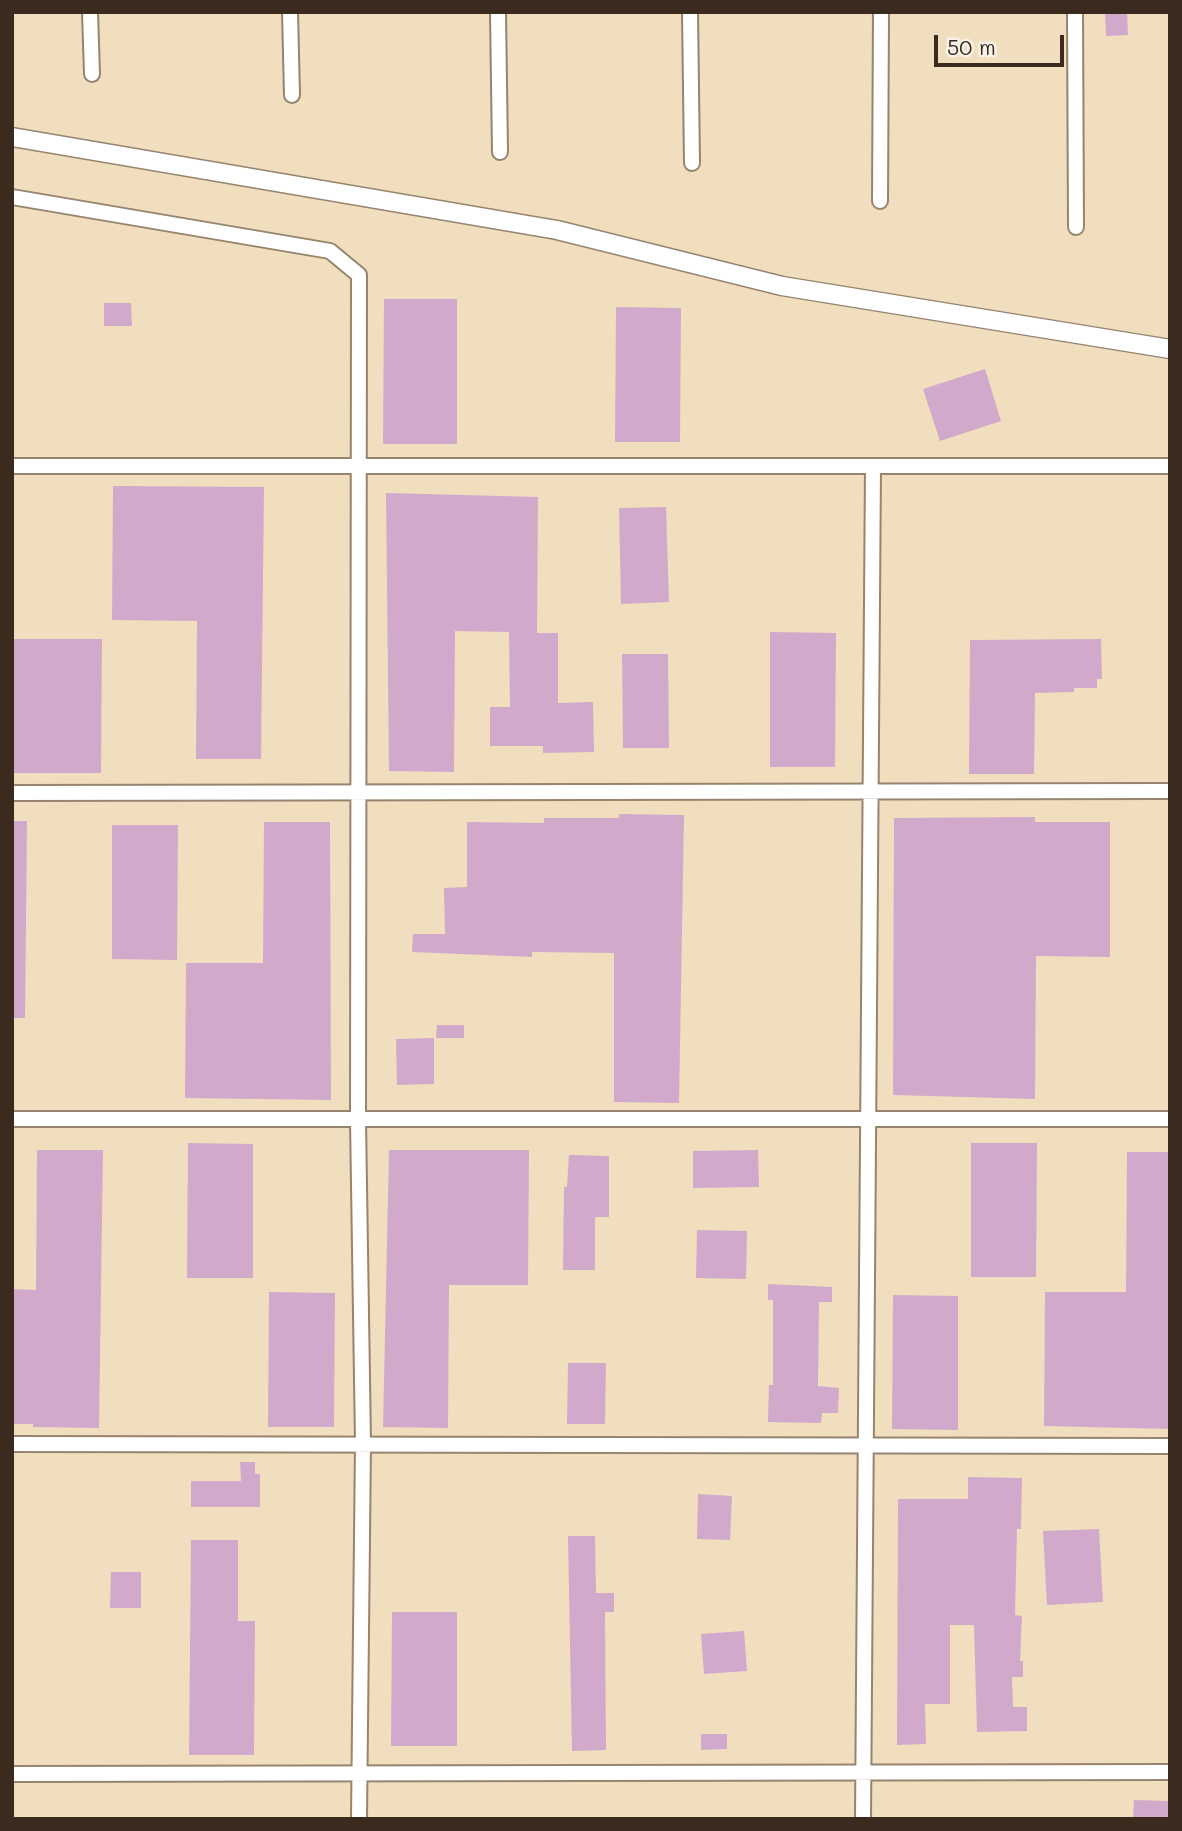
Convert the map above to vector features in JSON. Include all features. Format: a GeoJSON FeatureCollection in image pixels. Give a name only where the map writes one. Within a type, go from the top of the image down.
{"type":"FeatureCollection","features":[{"type":"Feature","properties":{"kind":"street"},"geometry":{"type":"LineString","coordinates":[[90,12],[92,75]]}},
{"type":"Feature","properties":{"kind":"street"},"geometry":{"type":"LineString","coordinates":[[290,12],[292,95]]}},
{"type":"Feature","properties":{"kind":"street"},"geometry":{"type":"LineString","coordinates":[[498,12],[500,152]]}},
{"type":"Feature","properties":{"kind":"street"},"geometry":{"type":"LineString","coordinates":[[690,12],[692,163]]}},
{"type":"Feature","properties":{"kind":"street"},"geometry":{"type":"LineString","coordinates":[[880,201],[881,12]]}},
{"type":"Feature","properties":{"kind":"street"},"geometry":{"type":"LineString","coordinates":[[1075,12],[1076,227]]}},
{"type":"Feature","properties":{"kind":"street"},"geometry":{"type":"LineString","coordinates":[[12,137],[557,230],[782,286],[1170,349]]}},
{"type":"Feature","properties":{"kind":"street"},"geometry":{"type":"LineString","coordinates":[[12,197],[330,251],[359,275],[358,1119],[363,1443],[359,1819]]}},
{"type":"Feature","properties":{"kind":"street"},"geometry":{"type":"LineString","coordinates":[[12,466],[1170,466]]}},
{"type":"Feature","properties":{"kind":"street"},"geometry":{"type":"LineString","coordinates":[[863,1819],[873,466]]}},
{"type":"Feature","properties":{"kind":"street"},"geometry":{"type":"LineString","coordinates":[[12,793],[1170,791]]}},
{"type":"Feature","properties":{"kind":"street"},"geometry":{"type":"LineString","coordinates":[[12,1119],[1170,1119]]}},
{"type":"Feature","properties":{"kind":"street"},"geometry":{"type":"LineString","coordinates":[[12,1444],[363,1443],[866,1448],[1170,1446]]}},
{"type":"Feature","properties":{"kind":"street"},"geometry":{"type":"LineString","coordinates":[[12,1774],[1170,1772]]}},
{"type":"Feature","properties":{"kind":"building"},"geometry":{"type":"Polygon","coordinates":[[[1105,12],[1127,12],[1128,35],[1106,36],[1105,12]]]}},
{"type":"Feature","properties":{"kind":"building"},"geometry":{"type":"Polygon","coordinates":[[[384,299],[457,299],[457,444],[383,444],[384,299]]]}},
{"type":"Feature","properties":{"kind":"building"},"geometry":{"type":"Polygon","coordinates":[[[104,303],[131,303],[132,326],[104,326],[104,303]]]}},
{"type":"Feature","properties":{"kind":"building"},"geometry":{"type":"Polygon","coordinates":[[[616,307],[681,308],[680,442],[615,442],[616,307]]]}},
{"type":"Feature","properties":{"kind":"building"},"geometry":{"type":"Polygon","coordinates":[[[985,369],[1001,421],[940,441],[923,389],[985,369]]]}},
{"type":"Feature","properties":{"kind":"building"},"geometry":{"type":"Polygon","coordinates":[[[113,486],[264,487],[261,759],[196,759],[197,621],[112,620],[113,486]]]}},
{"type":"Feature","properties":{"kind":"building"},"geometry":{"type":"Polygon","coordinates":[[[386,493],[538,497],[537,633],[558,633],[558,703],[593,702],[594,752],[543,753],[543,746],[490,746],[490,707],[510,707],[509,632],[455,631],[454,772],[389,771],[386,493]]]}},
{"type":"Feature","properties":{"kind":"building"},"geometry":{"type":"Polygon","coordinates":[[[666,507],[669,602],[621,604],[619,508],[666,507]]]}},
{"type":"Feature","properties":{"kind":"building"},"geometry":{"type":"Polygon","coordinates":[[[770,632],[836,633],[835,767],[770,767],[770,632]]]}},
{"type":"Feature","properties":{"kind":"building"},"geometry":{"type":"Polygon","coordinates":[[[12,639],[102,639],[101,773],[12,773],[12,639]]]}},
{"type":"Feature","properties":{"kind":"building"},"geometry":{"type":"Polygon","coordinates":[[[1101,639],[1102,679],[1097,679],[1097,688],[1074,688],[1074,692],[1035,693],[1034,774],[969,774],[970,640],[1101,639]]]}},
{"type":"Feature","properties":{"kind":"building"},"geometry":{"type":"Polygon","coordinates":[[[622,654],[668,654],[669,748],[623,748],[622,654]]]}},
{"type":"Feature","properties":{"kind":"building"},"geometry":{"type":"Polygon","coordinates":[[[619,814],[684,815],[679,1103],[614,1102],[614,953],[532,952],[532,957],[412,952],[413,934],[445,934],[444,888],[467,887],[467,822],[544,823],[544,818],[619,818],[619,814]]]}},
{"type":"Feature","properties":{"kind":"building"},"geometry":{"type":"Polygon","coordinates":[[[1035,817],[1035,822],[1110,822],[1110,957],[1036,956],[1035,1099],[893,1095],[894,818],[1035,817]]]}},
{"type":"Feature","properties":{"kind":"building"},"geometry":{"type":"Polygon","coordinates":[[[12,821],[27,821],[25,1018],[12,1018],[12,821]]]}},
{"type":"Feature","properties":{"kind":"building"},"geometry":{"type":"Polygon","coordinates":[[[264,822],[330,822],[331,1100],[185,1098],[186,963],[263,963],[264,822]]]}},
{"type":"Feature","properties":{"kind":"building"},"geometry":{"type":"Polygon","coordinates":[[[112,825],[178,825],[177,960],[112,959],[112,825]]]}},
{"type":"Feature","properties":{"kind":"building"},"geometry":{"type":"Polygon","coordinates":[[[437,1025],[464,1025],[464,1038],[436,1038],[437,1025]]]}},
{"type":"Feature","properties":{"kind":"building"},"geometry":{"type":"Polygon","coordinates":[[[434,1038],[434,1084],[397,1085],[396,1039],[434,1038]]]}},
{"type":"Feature","properties":{"kind":"building"},"geometry":{"type":"Polygon","coordinates":[[[188,1143],[253,1144],[253,1278],[187,1278],[188,1143]]]}},
{"type":"Feature","properties":{"kind":"building"},"geometry":{"type":"Polygon","coordinates":[[[971,1143],[1037,1143],[1036,1277],[971,1277],[971,1143]]]}},
{"type":"Feature","properties":{"kind":"building"},"geometry":{"type":"Polygon","coordinates":[[[37,1150],[103,1150],[99,1428],[12,1424],[12,1289],[36,1290],[37,1150]]]}},
{"type":"Feature","properties":{"kind":"building"},"geometry":{"type":"Polygon","coordinates":[[[389,1150],[529,1150],[528,1285],[449,1285],[448,1428],[383,1427],[389,1150]]]}},
{"type":"Feature","properties":{"kind":"building"},"geometry":{"type":"Polygon","coordinates":[[[758,1150],[759,1187],[693,1188],[693,1151],[758,1150]]]}},
{"type":"Feature","properties":{"kind":"building"},"geometry":{"type":"Polygon","coordinates":[[[1127,1152],[1170,1152],[1170,1429],[1044,1426],[1045,1292],[1126,1292],[1127,1152]]]}},
{"type":"Feature","properties":{"kind":"building"},"geometry":{"type":"Polygon","coordinates":[[[569,1155],[609,1156],[609,1217],[595,1217],[595,1270],[563,1270],[564,1187],[567,1187],[569,1155]]]}},
{"type":"Feature","properties":{"kind":"building"},"geometry":{"type":"Polygon","coordinates":[[[697,1230],[747,1231],[746,1279],[696,1278],[697,1230]]]}},
{"type":"Feature","properties":{"kind":"building"},"geometry":{"type":"Polygon","coordinates":[[[768,1284],[832,1287],[832,1302],[819,1302],[818,1386],[839,1388],[838,1413],[822,1413],[821,1423],[768,1422],[769,1385],[773,1385],[773,1300],[768,1300],[768,1284]]]}},
{"type":"Feature","properties":{"kind":"building"},"geometry":{"type":"Polygon","coordinates":[[[269,1292],[335,1293],[334,1427],[268,1427],[269,1292]]]}},
{"type":"Feature","properties":{"kind":"building"},"geometry":{"type":"Polygon","coordinates":[[[893,1295],[958,1296],[958,1430],[892,1429],[893,1295]]]}},
{"type":"Feature","properties":{"kind":"building"},"geometry":{"type":"Polygon","coordinates":[[[568,1363],[606,1363],[605,1424],[567,1424],[568,1363]]]}},
{"type":"Feature","properties":{"kind":"building"},"geometry":{"type":"Polygon","coordinates":[[[240,1462],[255,1462],[255,1474],[260,1474],[260,1507],[191,1507],[191,1481],[241,1481],[240,1462]]]}},
{"type":"Feature","properties":{"kind":"building"},"geometry":{"type":"Polygon","coordinates":[[[968,1477],[1022,1478],[1021,1529],[1017,1529],[1015,1615],[1022,1616],[1020,1661],[1023,1661],[1023,1677],[1012,1677],[1013,1707],[1027,1707],[1027,1731],[977,1732],[974,1625],[950,1625],[950,1704],[925,1704],[926,1744],[897,1745],[898,1499],[968,1499],[968,1477]]]}},
{"type":"Feature","properties":{"kind":"building"},"geometry":{"type":"Polygon","coordinates":[[[698,1494],[732,1496],[730,1540],[697,1539],[698,1494]]]}},
{"type":"Feature","properties":{"kind":"building"},"geometry":{"type":"Polygon","coordinates":[[[1099,1529],[1103,1602],[1047,1605],[1043,1531],[1099,1529]]]}},
{"type":"Feature","properties":{"kind":"building"},"geometry":{"type":"Polygon","coordinates":[[[568,1536],[595,1536],[596,1593],[614,1593],[614,1612],[605,1612],[606,1750],[572,1751],[568,1536]]]}},
{"type":"Feature","properties":{"kind":"building"},"geometry":{"type":"Polygon","coordinates":[[[191,1540],[238,1540],[238,1621],[255,1621],[254,1755],[189,1755],[191,1540]]]}},
{"type":"Feature","properties":{"kind":"building"},"geometry":{"type":"Polygon","coordinates":[[[111,1572],[141,1572],[141,1608],[110,1608],[111,1572]]]}},
{"type":"Feature","properties":{"kind":"building"},"geometry":{"type":"Polygon","coordinates":[[[392,1612],[457,1612],[457,1746],[391,1746],[392,1612]]]}},
{"type":"Feature","properties":{"kind":"building"},"geometry":{"type":"Polygon","coordinates":[[[744,1631],[747,1671],[704,1674],[701,1634],[744,1631]]]}},
{"type":"Feature","properties":{"kind":"building"},"geometry":{"type":"Polygon","coordinates":[[[701,1734],[727,1734],[727,1749],[701,1750],[701,1734]]]}},
{"type":"Feature","properties":{"kind":"building"},"geometry":{"type":"Polygon","coordinates":[[[1134,1800],[1170,1801],[1170,1819],[1133,1819],[1134,1800]]]}}]}
